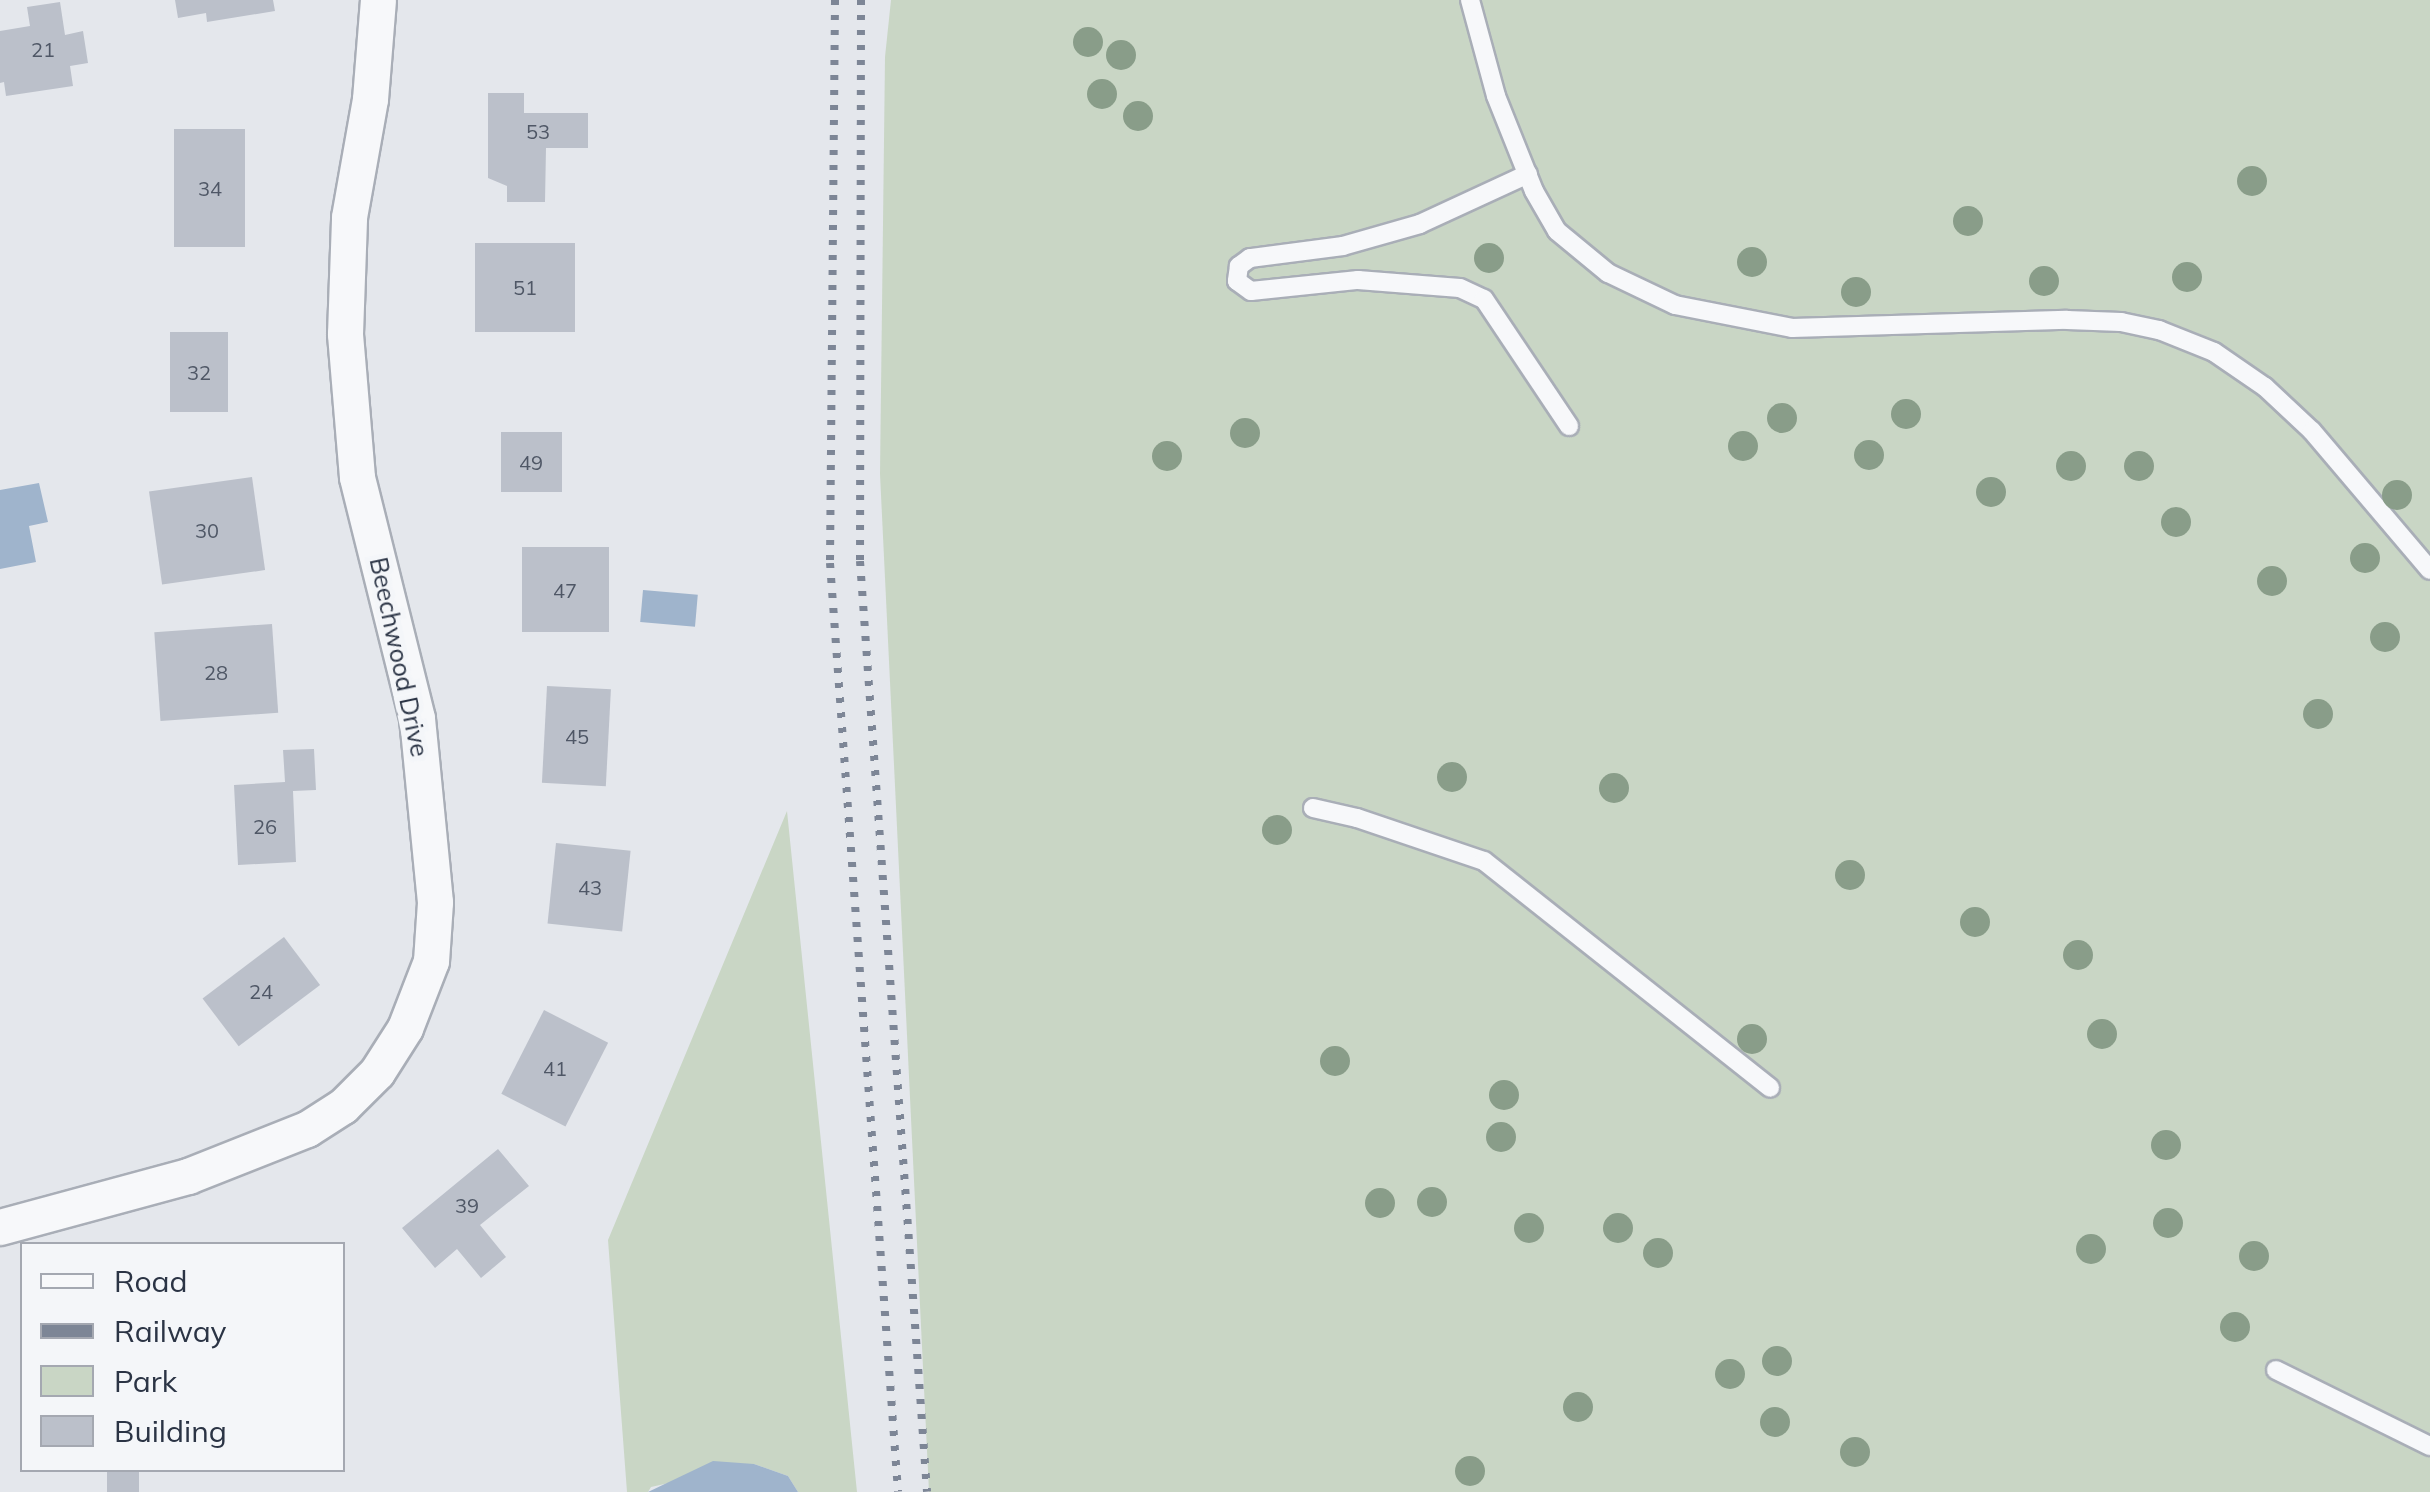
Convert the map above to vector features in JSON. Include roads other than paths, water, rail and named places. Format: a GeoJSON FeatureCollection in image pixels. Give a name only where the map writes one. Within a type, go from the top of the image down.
{"type":"FeatureCollection","features":[{"type":"Feature","properties":{"kind":"street","name":"Beechwood Drive"},"geometry":{"type":"LineString","coordinates":[[0,1227],[188,1176],[306,1128],[343,1106],[377,1072],[404,1028],[431,962],[434,902],[417,718],[357,477],[345,334],[349,217],[370,99],[378,0]]}},
{"type":"Feature","properties":{"kind":"lane"},"geometry":{"type":"LineString","coordinates":[[1470,0],[1496,96],[1528,174],[1557,231],[1608,273],[1675,305],[1792,328],[1975,321],[2121,322],[2159,330],[2214,352],[2264,387],[2312,431],[2430,570]]}},
{"type":"Feature","properties":{"kind":"lane"},"geometry":{"type":"LineString","coordinates":[[1528,174],[1420,224],[1343,246],[1250,258],[1239,266],[1237,280],[1252,291],[1358,280],[1460,288],[1484,300],[1568,426]]}},
{"type":"Feature","properties":{"kind":"lane"},"geometry":{"type":"LineString","coordinates":[[1312,808],[1358,818],[1484,861],[1770,1088]]}},
{"type":"Feature","properties":{"kind":"lane"},"geometry":{"type":"LineString","coordinates":[[2276,1370],[2430,1446]]}},
{"type":"Feature","properties":{"kind":"water"},"geometry":{"type":"Polygon","coordinates":[[[39,483],[48,522],[29,526],[36,562],[0,569],[0,490],[39,483]]]}},
{"type":"Feature","properties":{"kind":"water"},"geometry":{"type":"Polygon","coordinates":[[[643,590],[698,595],[695,627],[640,622],[643,590]]]}},
{"type":"Feature","properties":{"kind":"water"},"geometry":{"type":"Polygon","coordinates":[[[713,1461],[754,1464],[788,1476],[798,1492],[648,1492],[713,1461]]]}},
{"type":"Feature","properties":{"kind":"railway"},"geometry":{"type":"LineString","coordinates":[[835,0],[830,563],[898,1492]]}},
{"type":"Feature","properties":{"kind":"railway"},"geometry":{"type":"LineString","coordinates":[[861,0],[860,561],[927,1492]]}}]}
